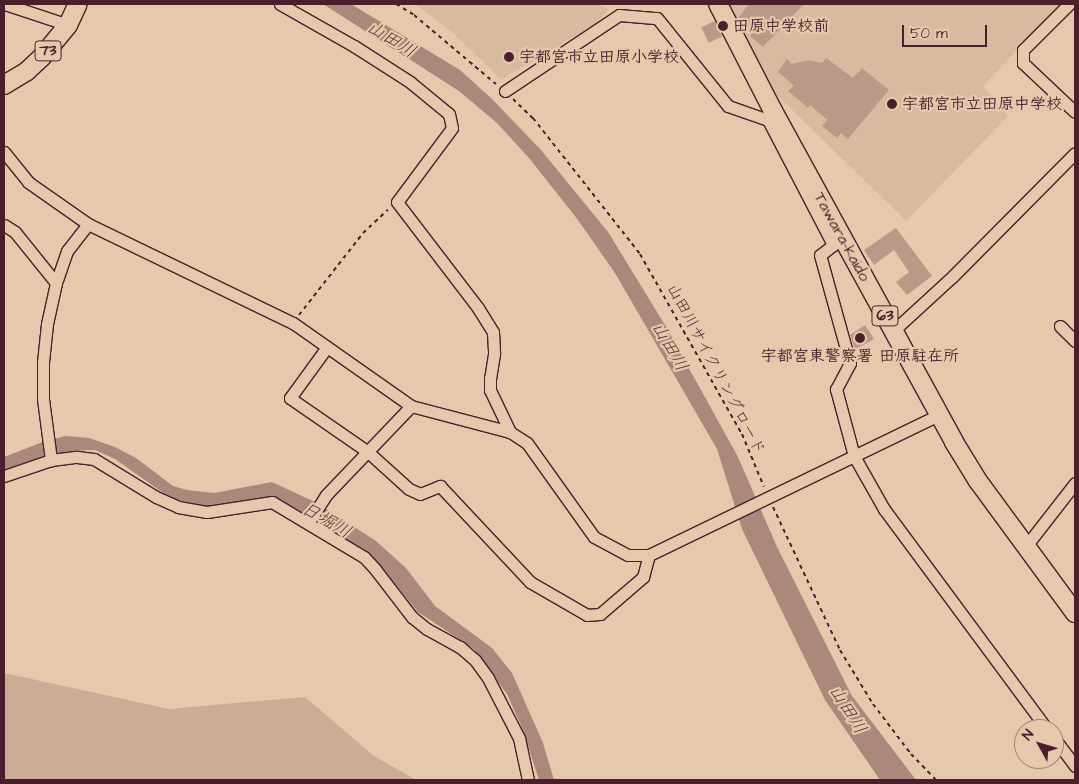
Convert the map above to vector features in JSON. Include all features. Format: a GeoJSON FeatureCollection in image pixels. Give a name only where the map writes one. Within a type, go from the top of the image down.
{"type":"FeatureCollection","features":[{"type":"Feature","properties":{"kind":"main road","name":"73"},"geometry":{"type":"LineString","coordinates":[[4,85],[27,71],[41,58],[68,25],[78,4]]}},
{"type":"Feature","properties":{"kind":"main road","name":"Tawara-kaido"},"geometry":{"type":"LineString","coordinates":[[718,4],[938,415],[978,481],[1075,613]]}},
{"type":"Feature","properties":{"kind":"street"},"geometry":{"type":"LineString","coordinates":[[5,4],[68,25]]}},
{"type":"Feature","properties":{"kind":"street"},"geometry":{"type":"LineString","coordinates":[[280,4],[354,46],[402,77],[449,114],[452,128],[397,202],[478,308],[493,332],[494,354],[490,390],[510,432]]}},
{"type":"Feature","properties":{"kind":"street"},"geometry":{"type":"LineString","coordinates":[[1069,4],[1023,50],[1023,63],[1075,112]]}},
{"type":"Feature","properties":{"kind":"street"},"geometry":{"type":"LineString","coordinates":[[505,91],[619,14],[658,18],[728,106],[768,120],[833,245],[820,255],[850,363],[836,388],[854,456],[884,509],[1040,719]]}},
{"type":"Feature","properties":{"kind":"street"},"geometry":{"type":"LineString","coordinates":[[4,152],[28,182],[88,224],[293,323],[411,406],[510,432],[527,442],[594,537],[628,555],[649,555],[938,415]]}},
{"type":"Feature","properties":{"kind":"street"},"geometry":{"type":"LineString","coordinates":[[893,331],[959,270],[1075,152]]}},
{"type":"Feature","properties":{"kind":"street"},"geometry":{"type":"LineString","coordinates":[[51,460],[43,399],[43,362],[47,324],[56,283],[67,251],[88,224]]}},
{"type":"Feature","properties":{"kind":"street"},"geometry":{"type":"LineString","coordinates":[[4,225],[15,232],[56,283]]}},
{"type":"Feature","properties":{"kind":"street"},"geometry":{"type":"LineString","coordinates":[[1060,326],[1075,341]]}},
{"type":"Feature","properties":{"kind":"street"},"geometry":{"type":"LineString","coordinates":[[326,346],[290,398],[368,452],[409,489],[420,494],[440,486],[530,582],[587,615],[600,614],[643,577],[649,555]]}},
{"type":"Feature","properties":{"kind":"street"},"geometry":{"type":"LineString","coordinates":[[308,523],[326,495],[411,406]]}},
{"type":"Feature","properties":{"kind":"street"},"geometry":{"type":"LineString","coordinates":[[4,476],[51,460],[77,457],[94,459],[156,497],[178,507],[207,512],[272,502],[364,557],[412,617],[427,629],[460,647],[474,660],[488,678],[519,738],[528,780]]}},
{"type":"Feature","properties":{"kind":"street"},"geometry":{"type":"LineString","coordinates":[[1026,546],[1075,483]]}},
{"type":"Feature","properties":{"kind":"street"},"geometry":{"type":"LineString","coordinates":[[1064,751],[1075,766]]}},
{"type":"Feature","properties":{"kind":"path","name":"山田川サイクリングロード"},"geometry":{"type":"LineString","coordinates":[[396,4],[414,15],[505,91],[534,118],[640,254],[742,434],[768,496],[840,650],[873,704],[911,754],[936,780]]}},
{"type":"Feature","properties":{"kind":"path"},"geometry":{"type":"LineString","coordinates":[[293,323],[363,233],[397,202]]}},
{"type":"Feature","properties":{"kind":"shaded area","name":"宇都宮市立田原小学校"},"geometry":{"type":"Polygon","coordinates":[[[415,4],[599,4],[609,10],[595,24],[501,80],[453,33],[415,4]]]}},
{"type":"Feature","properties":{"kind":"shaded area","name":"宇都宮市立田原中学校"},"geometry":{"type":"Polygon","coordinates":[[[725,4],[1061,4],[983,86],[1008,116],[906,221],[774,92],[725,4]]]}},
{"type":"Feature","properties":{"kind":"shaded area"},"geometry":{"type":"Polygon","coordinates":[[[4,673],[169,709],[305,697],[374,756],[416,780],[4,780],[4,673]]]}},
{"type":"Feature","properties":{"kind":"water","name":"山田川"},"geometry":{"type":"Polygon","coordinates":[[[323,4],[351,4],[460,70],[491,98],[541,150],[608,232],[665,325],[738,457],[777,547],[852,696],[916,780],[880,780],[825,700],[742,529],[717,449],[615,273],[578,220],[529,158],[497,123],[459,91],[323,4]]]}},
{"type":"Feature","properties":{"kind":"water","name":"日堀川"},"geometry":{"type":"Polygon","coordinates":[[[65,436],[89,438],[115,447],[136,458],[173,486],[187,490],[214,493],[272,482],[317,503],[376,541],[406,568],[435,606],[492,648],[512,673],[543,743],[554,780],[539,780],[523,730],[507,694],[474,649],[418,612],[374,558],[329,527],[289,505],[267,497],[223,509],[198,506],[169,497],[115,459],[95,450],[70,451],[4,472],[4,457],[40,443],[65,436]]]}},
{"type":"Feature","properties":{"kind":"building"},"geometry":{"type":"Polygon","coordinates":[[[749,4],[804,4],[763,47],[750,36],[754,32],[738,18],[749,4]]]}},
{"type":"Feature","properties":{"kind":"building"},"geometry":{"type":"Polygon","coordinates":[[[715,21],[722,36],[709,43],[701,27],[715,21]]]}},
{"type":"Feature","properties":{"kind":"building"},"geometry":{"type":"Polygon","coordinates":[[[826,58],[853,78],[862,68],[889,90],[848,139],[841,133],[837,138],[822,126],[827,120],[810,105],[808,108],[788,91],[794,86],[778,72],[787,59],[792,64],[809,60],[822,63],[826,58]]]}},
{"type":"Feature","properties":{"kind":"building"},"geometry":{"type":"Polygon","coordinates":[[[896,228],[932,276],[907,295],[896,282],[909,272],[894,250],[874,265],[864,250],[896,228]]]}},
{"type":"Feature","properties":{"kind":"building","name":"宇都宮東警察署 田原駐在所"},"geometry":{"type":"Polygon","coordinates":[[[865,325],[874,339],[855,350],[850,335],[865,325]]]}},
{"type":"Feature","properties":{"kind":"place","name":"田原中学校前"},"geometry":{"type":"Point","coordinates":[723,26]}},
{"type":"Feature","properties":{"kind":"place","name":"宇都宮市立田原小学校"},"geometry":{"type":"Point","coordinates":[509,57]}},
{"type":"Feature","properties":{"kind":"place","name":"宇都宮市立田原中学校"},"geometry":{"type":"Point","coordinates":[892,104]}},
{"type":"Feature","properties":{"kind":"place","name":"宇都宮東警察署 田原駐在所"},"geometry":{"type":"Point","coordinates":[860,338]}}]}
